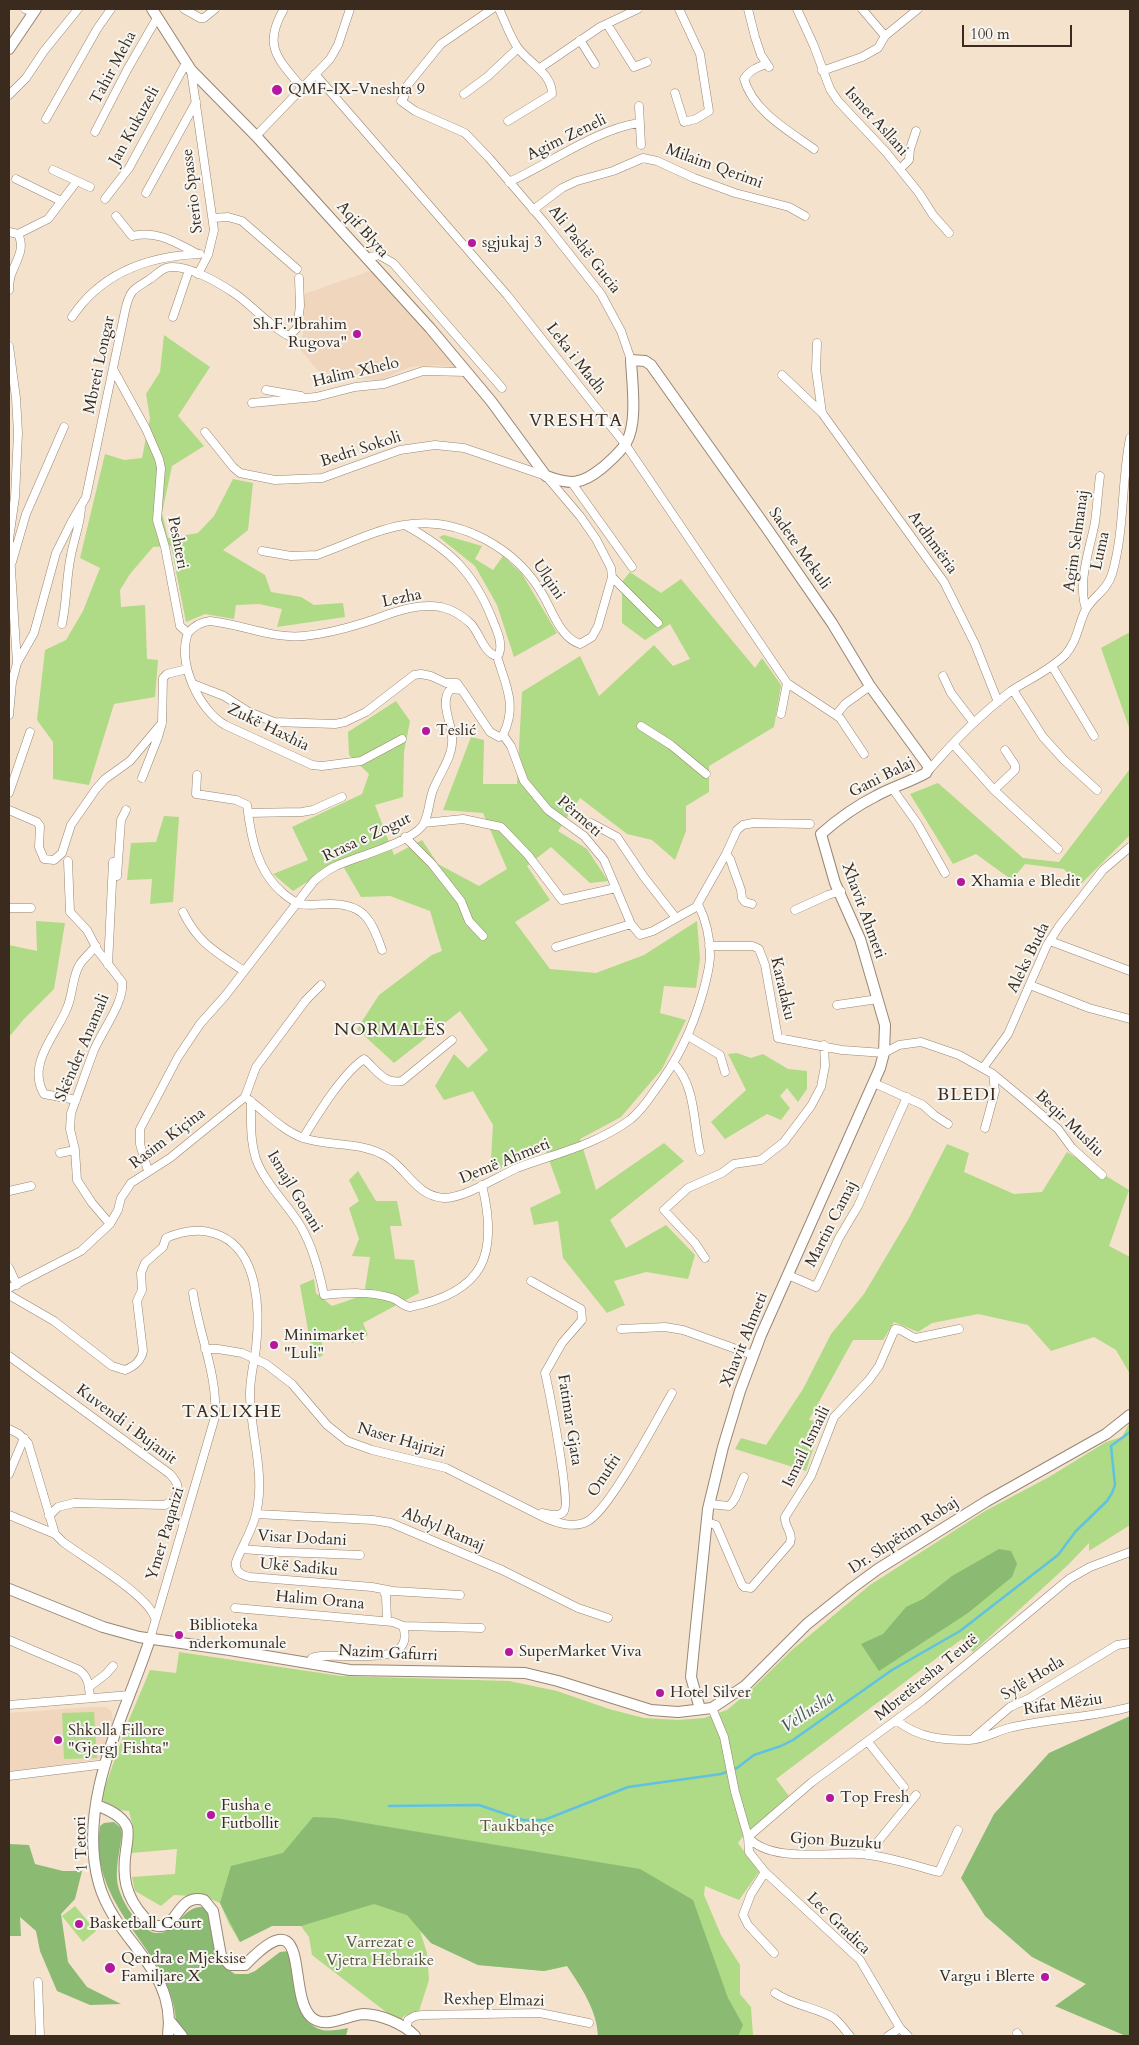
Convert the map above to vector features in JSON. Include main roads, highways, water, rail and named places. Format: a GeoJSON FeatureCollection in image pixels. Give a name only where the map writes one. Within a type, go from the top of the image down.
{"type":"FeatureCollection","features":[{"type":"Feature","properties":{"kind":"waterway","name":"Vellusha"},"geometry":{"type":"LineString","coordinates":[[389,1806],[479,1805],[523,1820],[544,1820],[628,1787],[721,1774],[737,1768],[754,1755],[793,1740],[892,1670],[960,1631],[1058,1555],[1076,1531],[1107,1501],[1112,1493],[1115,1485],[1111,1446],[1130,1432]]}},
{"type":"Feature","properties":{"kind":"place","name":"QMF-IX-Vneshta 9"},"geometry":{"type":"Point","coordinates":[277,90]}},
{"type":"Feature","properties":{"kind":"place","name":"sgjukaj 3"},"geometry":{"type":"Point","coordinates":[472,243]}},
{"type":"Feature","properties":{"kind":"place","name":"Sh.F.\"Ibrahim Rugova\""},"geometry":{"type":"Point","coordinates":[357,334]}},
{"type":"Feature","properties":{"kind":"place","name":"Teslić"},"geometry":{"type":"Point","coordinates":[426,731]}},
{"type":"Feature","properties":{"kind":"place","name":"Xhamia e Bledit"},"geometry":{"type":"Point","coordinates":[961,882]}},
{"type":"Feature","properties":{"kind":"place","name":"Minimarket \"Luli\""},"geometry":{"type":"Point","coordinates":[274,1345]}},
{"type":"Feature","properties":{"kind":"place","name":"Biblioteka nderkomunale"},"geometry":{"type":"Point","coordinates":[179,1635]}},
{"type":"Feature","properties":{"kind":"place","name":"SuperMarket Viva"},"geometry":{"type":"Point","coordinates":[509,1652]}},
{"type":"Feature","properties":{"kind":"place","name":"Hotel Silver"},"geometry":{"type":"Point","coordinates":[660,1693]}},
{"type":"Feature","properties":{"kind":"place","name":"Shkolla Fillore \"Gjergj Fishta\""},"geometry":{"type":"Point","coordinates":[58,1740]}},
{"type":"Feature","properties":{"kind":"place","name":"Top Fresh"},"geometry":{"type":"Point","coordinates":[830,1798]}},
{"type":"Feature","properties":{"kind":"place","name":"Fusha e Futbollit"},"geometry":{"type":"Point","coordinates":[211,1815]}},
{"type":"Feature","properties":{"kind":"place","name":"Basketball Court"},"geometry":{"type":"Point","coordinates":[79,1924]}},
{"type":"Feature","properties":{"kind":"place","name":"Qendra e Mjeksise Familjare X"},"geometry":{"type":"Point","coordinates":[110,1968]}},
{"type":"Feature","properties":{"kind":"place","name":"Vargu i Blerte"},"geometry":{"type":"Point","coordinates":[1045,1977]}},
{"type":"Feature","properties":{"kind":"district","name":"VRESHTA"},"geometry":{"type":"Point","coordinates":[576,422]}},
{"type":"Feature","properties":{"kind":"district","name":"NORMALËS"},"geometry":{"type":"Point","coordinates":[390,1031]}},
{"type":"Feature","properties":{"kind":"district","name":"BLEDI"},"geometry":{"type":"Point","coordinates":[967,1096]}},
{"type":"Feature","properties":{"kind":"district","name":"TASLIXHE"},"geometry":{"type":"Point","coordinates":[232,1413]}},
{"type":"Feature","properties":{"kind":"park label","name":"Taukbahçe"},"geometry":{"type":"Point","coordinates":[517,1827]}},
{"type":"Feature","properties":{"kind":"park label","name":"Varrezat e Vjetra Hebraike"},"geometry":{"type":"Point","coordinates":[380,1952]}}]}
